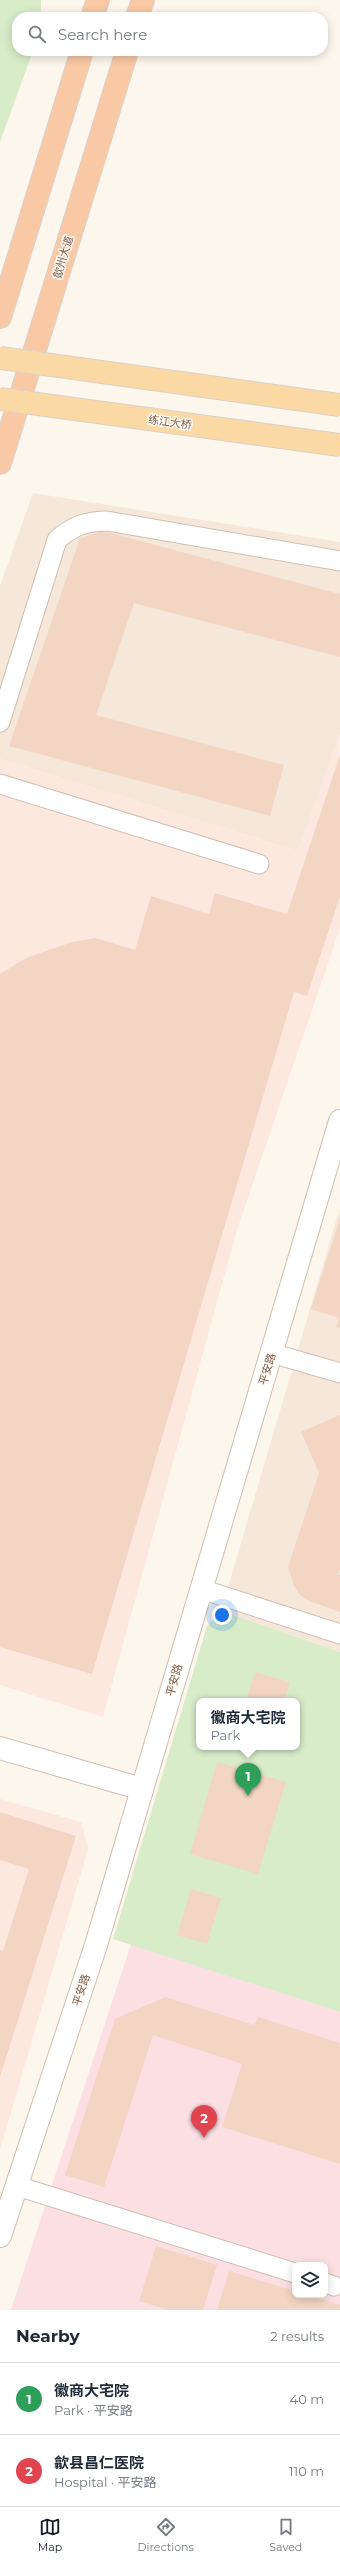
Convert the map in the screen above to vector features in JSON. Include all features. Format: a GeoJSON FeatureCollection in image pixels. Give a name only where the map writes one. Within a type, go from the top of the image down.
{"type":"FeatureCollection","features":[{"type":"Feature","properties":{"kind":"highway"},"geometry":{"type":"LineString","coordinates":[[94,12],[98,0]]}},
{"type":"Feature","properties":{"kind":"highway"},"geometry":{"type":"LineString","coordinates":[[139,12],[143,0]]}},
{"type":"Feature","properties":{"kind":"highway"},"geometry":{"type":"LineString","coordinates":[[0,317],[80,56]]}},
{"type":"Feature","properties":{"kind":"highway","name":"歙州大道"},"geometry":{"type":"LineString","coordinates":[[0,463],[125,56]]}},
{"type":"Feature","properties":{"kind":"main road"},"geometry":{"type":"LineString","coordinates":[[0,358],[340,405]]}},
{"type":"Feature","properties":{"kind":"main road","name":"练江大桥"},"geometry":{"type":"LineString","coordinates":[[0,399],[340,445]]}},
{"type":"Feature","properties":{"kind":"street","name":"平安路"},"geometry":{"type":"LineString","coordinates":[[0,2236],[96,1945],[340,1121]]}},
{"type":"Feature","properties":{"kind":"street"},"geometry":{"type":"LineString","coordinates":[[0,1748],[142,1789]]}},
{"type":"Feature","properties":{"kind":"lane"},"geometry":{"type":"LineString","coordinates":[[0,722],[57,540],[76,526],[91,521],[107,521],[340,561]]}},
{"type":"Feature","properties":{"kind":"lane"},"geometry":{"type":"LineString","coordinates":[[0,784],[259,864]]}},
{"type":"Feature","properties":{"kind":"lane"},"geometry":{"type":"LineString","coordinates":[[271,1353],[340,1374]]}},
{"type":"Feature","properties":{"kind":"lane"},"geometry":{"type":"LineString","coordinates":[[201,1589],[340,1634]]}},
{"type":"Feature","properties":{"kind":"lane"},"geometry":{"type":"LineString","coordinates":[[17,2186],[292,2272]]}},
{"type":"Feature","properties":{"kind":"shaded area"},"geometry":{"type":"Polygon","coordinates":[[[33,493],[340,542],[340,734],[298,851],[0,759],[0,586],[33,493]]]}},
{"type":"Feature","properties":{"kind":"shaded area"},"geometry":{"type":"Polygon","coordinates":[[[339,734],[340,928],[236,1233],[103,1717],[0,1685],[0,759],[298,851],[339,734]]]}},
{"type":"Feature","properties":{"kind":"shaded area"},"geometry":{"type":"Polygon","coordinates":[[[340,1207],[340,1652],[221,1611],[340,1207]]]}},
{"type":"Feature","properties":{"kind":"shaded area"},"geometry":{"type":"Polygon","coordinates":[[[0,1799],[81,1822],[88,1849],[0,2150],[0,1799]]]}},
{"type":"Feature","properties":{"kind":"shaded area"},"geometry":{"type":"Polygon","coordinates":[[[131,1944],[340,2012],[340,2310],[11,2310],[131,1944]]]}},
{"type":"Feature","properties":{"kind":"green space"},"geometry":{"type":"Polygon","coordinates":[[[0,0],[41,0],[41,12],[12,12],[12,56],[31,56],[0,142],[0,0]]]}},
{"type":"Feature","properties":{"kind":"green space"},"geometry":{"type":"Polygon","coordinates":[[[221,1611],[340,1652],[340,2012],[113,1939],[207,1626],[221,1611]]]}},
{"type":"Feature","properties":{"kind":"building"},"geometry":{"type":"Polygon","coordinates":[[[103,531],[340,594],[340,657],[134,603],[96,715],[284,765],[270,816],[9,746],[80,538],[103,531]]]}},
{"type":"Feature","properties":{"kind":"building"},"geometry":{"type":"Polygon","coordinates":[[[340,755],[340,896],[307,996],[294,992],[92,1674],[0,1647],[0,974],[26,958],[72,942],[95,938],[135,950],[151,896],[209,914],[215,893],[287,914],[340,755]]]}},
{"type":"Feature","properties":{"kind":"building"},"geometry":{"type":"Polygon","coordinates":[[[340,1218],[340,1328],[336,1327],[339,1318],[311,1309],[340,1218]]]}},
{"type":"Feature","properties":{"kind":"building"},"geometry":{"type":"Polygon","coordinates":[[[340,1415],[340,1569],[338,1575],[340,1575],[340,1612],[309,1601],[300,1595],[294,1586],[288,1567],[319,1473],[301,1432],[340,1415]]]}},
{"type":"Feature","properties":{"kind":"building"},"geometry":{"type":"Polygon","coordinates":[[[255,1672],[290,1682],[285,1698],[247,1698],[255,1672]]]}},
{"type":"Feature","properties":{"kind":"building"},"geometry":{"type":"Polygon","coordinates":[[[217,1762],[286,1782],[258,1874],[190,1854],[217,1762]]]}},
{"type":"Feature","properties":{"kind":"building"},"geometry":{"type":"Polygon","coordinates":[[[0,1812],[76,1836],[0,2077],[0,1950],[3,1951],[29,1869],[0,1860],[0,1812]]]}},
{"type":"Feature","properties":{"kind":"building"},"geometry":{"type":"Polygon","coordinates":[[[191,1889],[221,1898],[207,1944],[177,1935],[191,1889]]]}},
{"type":"Feature","properties":{"kind":"building"},"geometry":{"type":"Polygon","coordinates":[[[165,1997],[254,2025],[258,2017],[340,2043],[340,2164],[222,2127],[242,2064],[153,2035],[104,2187],[65,2175],[115,2019],[165,1997]]]}},
{"type":"Feature","properties":{"kind":"building"},"geometry":{"type":"Polygon","coordinates":[[[156,2246],[217,2265],[203,2310],[169,2310],[139,2301],[156,2246]]]}},
{"type":"Feature","properties":{"kind":"building"},"geometry":{"type":"Polygon","coordinates":[[[229,2271],[292,2290],[292,2298],[317,2298],[340,2305],[340,2310],[217,2310],[229,2271]]]}},
{"type":"Feature","properties":{"kind":"place","name":"徽商大宅院"},"geometry":{"type":"Point","coordinates":[248,1796]}},
{"type":"Feature","properties":{"kind":"place","name":"歙县昌仁医院"},"geometry":{"type":"Point","coordinates":[204,2138]}}]}
